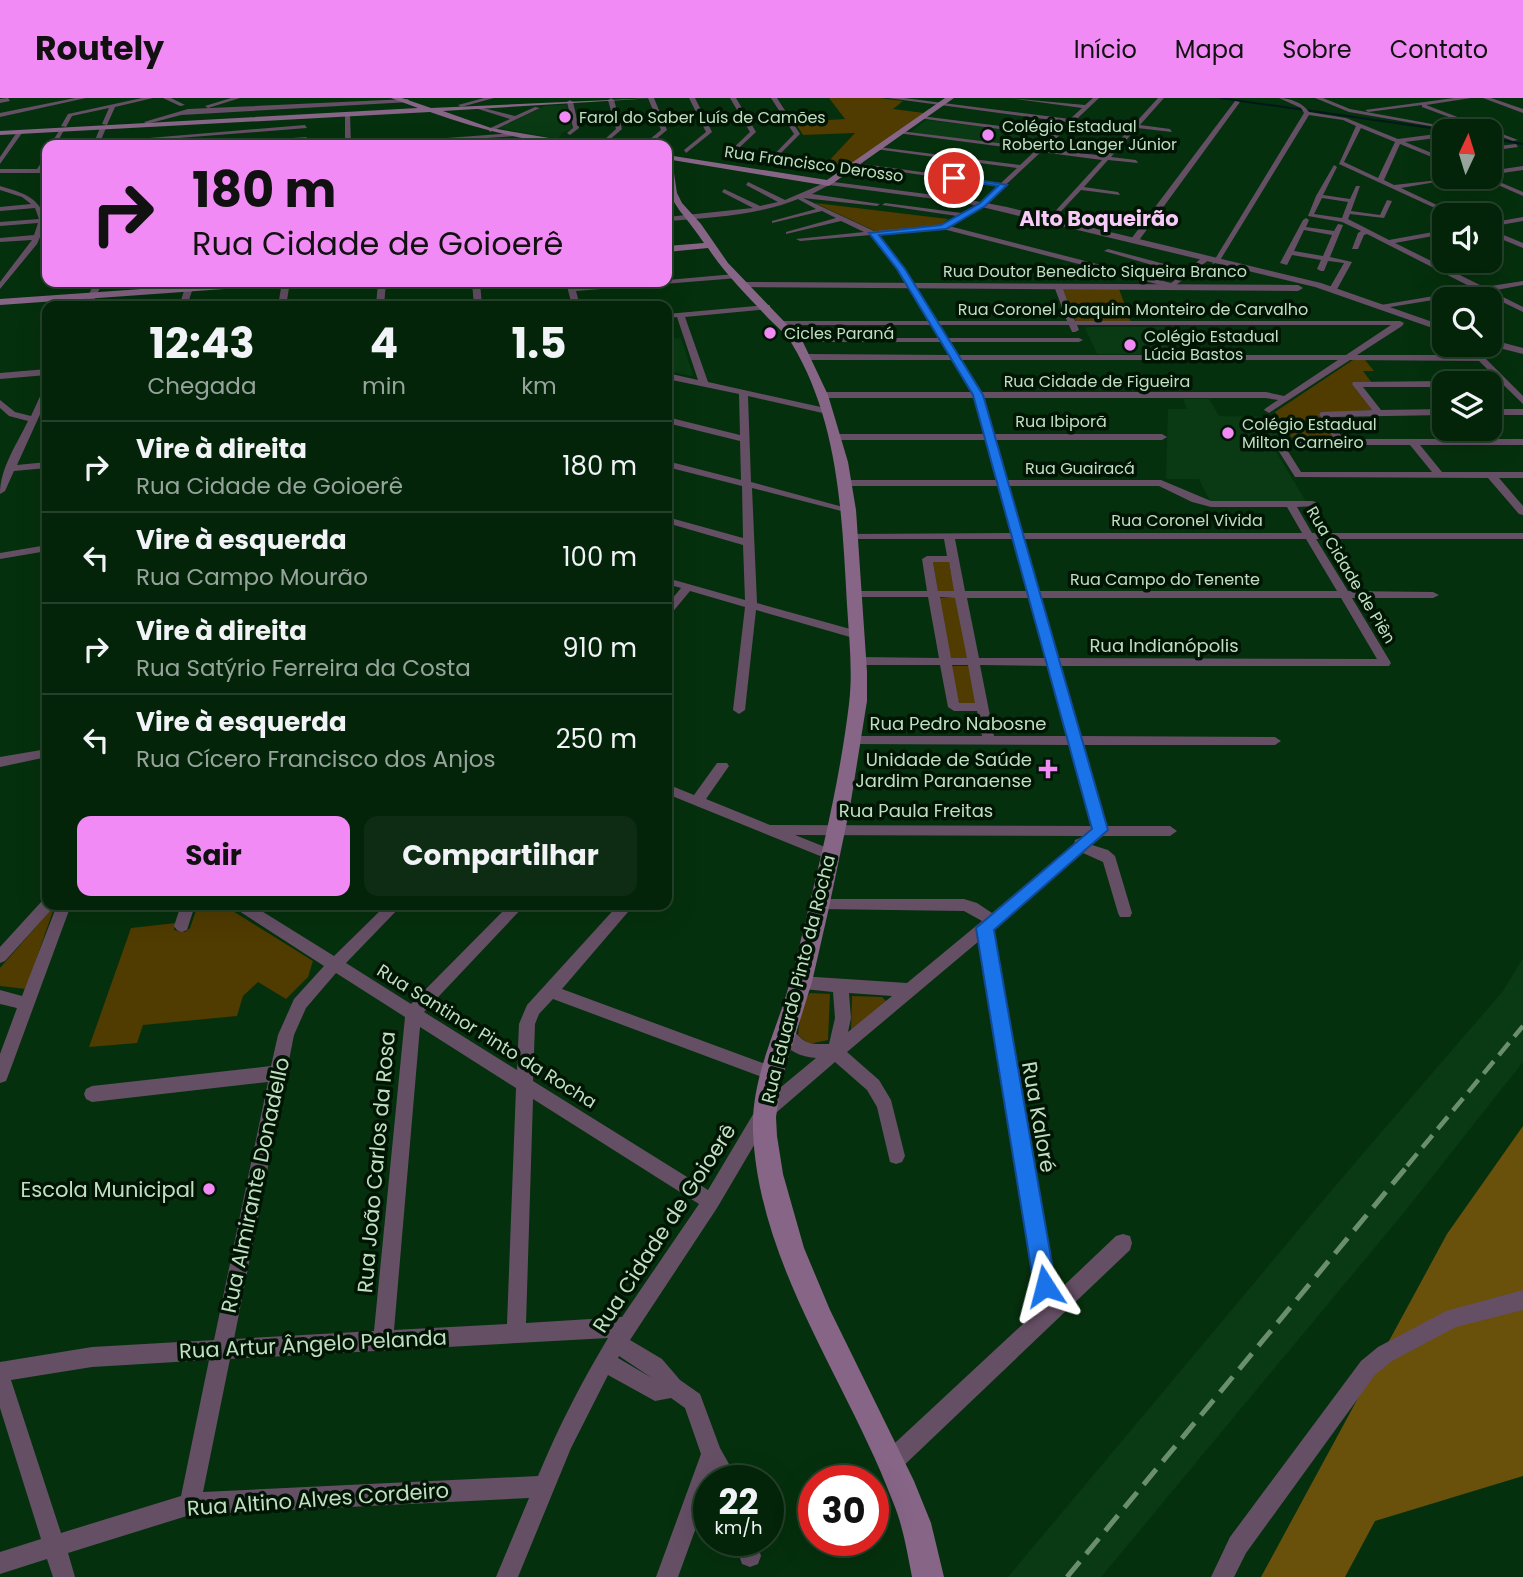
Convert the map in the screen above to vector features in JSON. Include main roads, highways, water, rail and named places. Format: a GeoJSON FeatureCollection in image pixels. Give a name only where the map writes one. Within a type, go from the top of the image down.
{"type":"FeatureCollection","features":[{"type":"Feature","properties":{"kind":"main road"},"geometry":{"type":"LineString","coordinates":[[395,98],[490,130],[550,140]]}},
{"type":"Feature","properties":{"kind":"main road"},"geometry":{"type":"LineString","coordinates":[[0,132],[22,128],[146,124],[477,104],[651,98]]}},
{"type":"Feature","properties":{"kind":"main road","name":"Rua Francisco Derosso"},"geometry":{"type":"LineString","coordinates":[[672,158],[830,183],[950,98]]}},
{"type":"Feature","properties":{"kind":"main road"},"geometry":{"type":"LineString","coordinates":[[430,108],[477,104]]}},
{"type":"Feature","properties":{"kind":"main road"},"geometry":{"type":"LineString","coordinates":[[146,124],[264,120],[342,113]]}},
{"type":"Feature","properties":{"kind":"main road","name":"Rua Eduardo Pinto da Rocha"},"geometry":{"type":"LineString","coordinates":[[672,196],[721,261],[782,323],[807,357],[827,411],[845,483],[851,536],[858,701],[830,855],[800,984],[764,1112],[771,1172],[787,1237],[913,1516],[928,1577]]}},
{"type":"Feature","properties":{"kind":"main road"},"geometry":{"type":"LineString","coordinates":[[672,249],[711,245]]}},
{"type":"Feature","properties":{"kind":"main road"},"geometry":{"type":"LineString","coordinates":[[89,301],[183,287]]}},
{"type":"Feature","properties":{"kind":"main road"},"geometry":{"type":"LineString","coordinates":[[0,302],[42,302]]}},
{"type":"Feature","properties":{"kind":"waterway"},"geometry":{"type":"LineString","coordinates":[[1220,98],[1432,128]]}},
{"type":"Feature","properties":{"kind":"waterway"},"geometry":{"type":"LineString","coordinates":[[1502,140],[1523,144]]}},
{"type":"Feature","properties":{"kind":"railway"},"geometry":{"type":"LineString","coordinates":[[1407,1166],[1523,1026]]}},
{"type":"Feature","properties":{"kind":"railway"},"geometry":{"type":"LineString","coordinates":[[1067,1577],[1409,1164]]}},
{"type":"Feature","properties":{"kind":"place","name":"Farol do Saber Luís de Camões"},"geometry":{"type":"Point","coordinates":[565,117]}},
{"type":"Feature","properties":{"kind":"place","name":"Colégio Estadual Roberto Langer Júnior"},"geometry":{"type":"Point","coordinates":[988,135]}},
{"type":"Feature","properties":{"kind":"place","name":"Cicles Paraná"},"geometry":{"type":"Point","coordinates":[770,333]}},
{"type":"Feature","properties":{"kind":"place","name":"Colégio Estadual Lúcia Bastos"},"geometry":{"type":"Point","coordinates":[1130,345]}},
{"type":"Feature","properties":{"kind":"place","name":"Colégio Estadual Milton Carneiro"},"geometry":{"type":"Point","coordinates":[1228,433]}},
{"type":"Feature","properties":{"kind":"place","name":"Unidade de Saúde Jardim Paranaense"},"geometry":{"type":"Point","coordinates":[1048,769]}},
{"type":"Feature","properties":{"kind":"place","name":"Escola Municipal"},"geometry":{"type":"Point","coordinates":[209,1189]}},
{"type":"Feature","properties":{"kind":"district","name":"Alto Boqueirão"},"geometry":{"type":"Point","coordinates":[1099,218]}}]}
